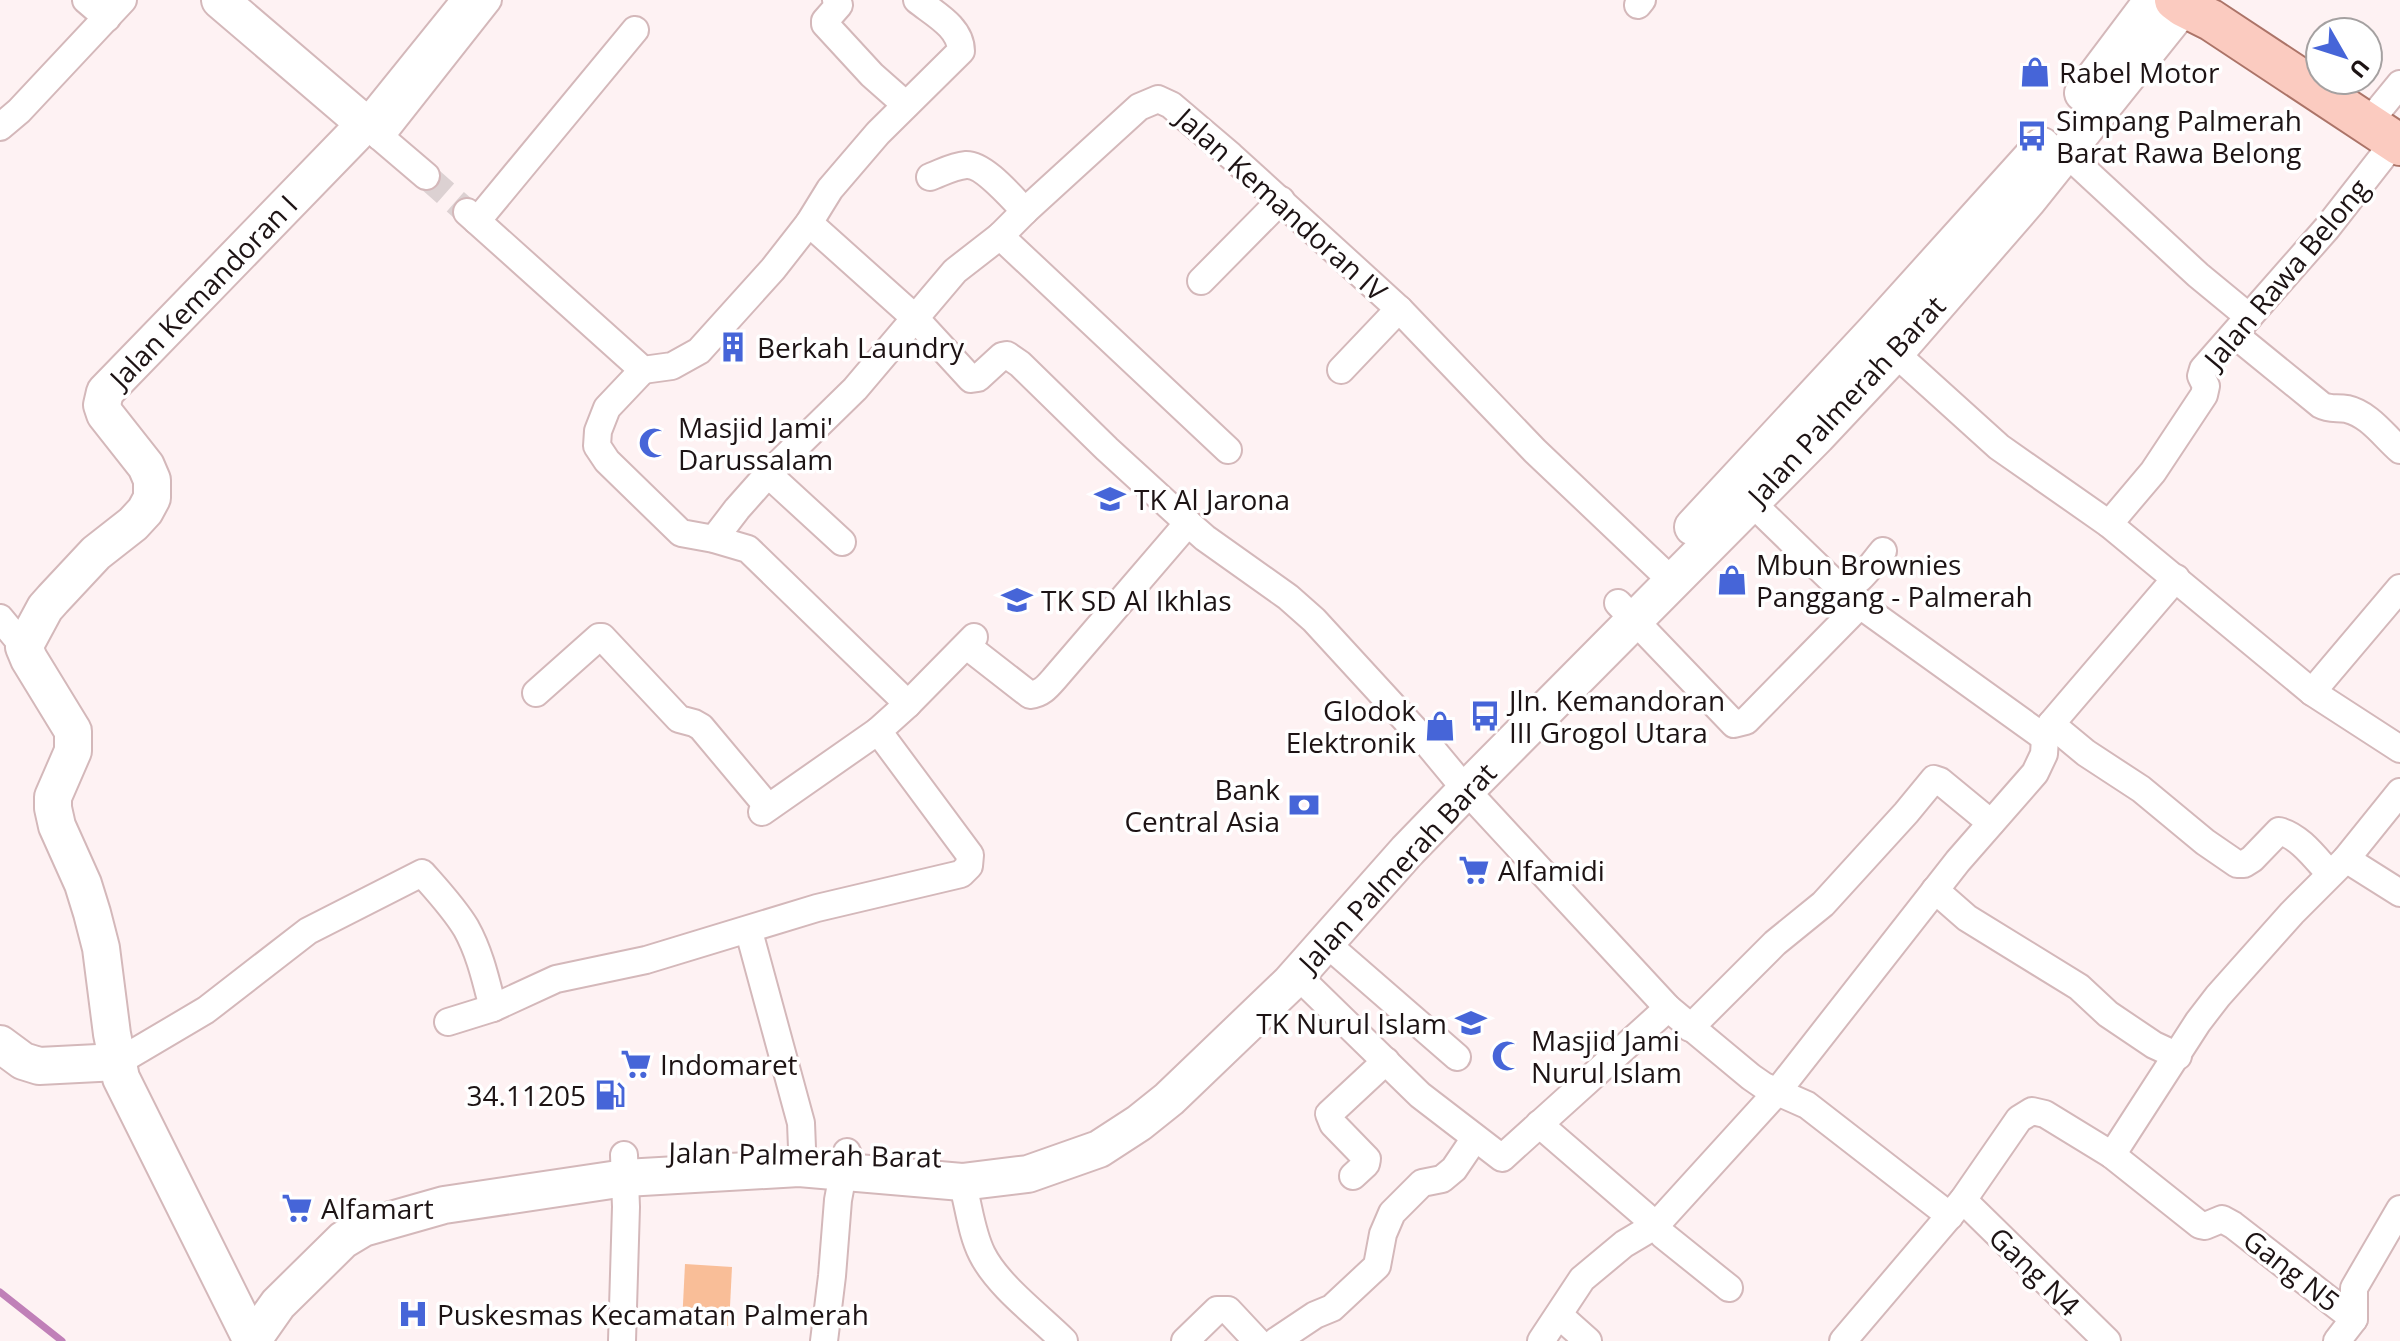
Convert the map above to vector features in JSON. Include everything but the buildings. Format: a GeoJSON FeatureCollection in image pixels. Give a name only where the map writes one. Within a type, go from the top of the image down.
{"type":"FeatureCollection","features":[{"type":"Feature","properties":{"kind":"main road"},"geometry":{"type":"LineString","coordinates":[[220,0],[373,130]]}},
{"type":"Feature","properties":{"kind":"main road"},"geometry":{"type":"LineString","coordinates":[[2184,4],[2388,136]]}},
{"type":"Feature","properties":{"kind":"main road","name":"Jalan Palmerah Barat"},"geometry":{"type":"LineString","coordinates":[[1664,574],[1751,502],[1895,353],[2027,201],[2184,4]]}},
{"type":"Feature","properties":{"kind":"main road","name":"Jalan Palmerah Barat"},"geometry":{"type":"LineString","coordinates":[[844,1162],[979,1156],[1054,1143],[1096,1126],[1154,1082],[1273,967],[1664,574],[1875,331],[2048,139],[2184,4]]}},
{"type":"Feature","properties":{"kind":"main road","name":"Jalan Kemandoran I"},"geometry":{"type":"LineString","coordinates":[[24,647],[45,608],[96,553],[133,524],[152,498],[152,480],[146,466],[105,414],[102,405],[105,392],[373,130]]}},
{"type":"Feature","properties":{"kind":"main road"},"geometry":{"type":"LineString","coordinates":[[24,647],[73,731],[73,751],[53,797],[53,808],[57,826],[83,884],[101,948],[121,1078],[239,1334]]}},
{"type":"Feature","properties":{"kind":"main road","name":"Jalan Palmerah Barat"},"geometry":{"type":"LineString","coordinates":[[239,1334],[278,1304],[343,1240],[363,1228],[444,1205],[624,1166],[800,1158],[844,1162],[962,1182],[1028,1174],[1099,1149],[1169,1099],[1298,976],[1407,851],[1458,780]]}},
{"type":"Feature","properties":{"kind":"main road"},"geometry":{"type":"LineString","coordinates":[[0,1044],[23,1061],[39,1066],[118,1062]]}},
{"type":"Feature","properties":{"kind":"street"},"geometry":{"type":"LineString","coordinates":[[0,127],[19,111],[115,9],[86,0]]}},
{"type":"Feature","properties":{"kind":"street"},"geometry":{"type":"LineString","coordinates":[[373,130],[465,0]]}},
{"type":"Feature","properties":{"kind":"street"},"geometry":{"type":"LineString","coordinates":[[373,130],[488,0]]}},
{"type":"Feature","properties":{"kind":"street"},"geometry":{"type":"LineString","coordinates":[[908,704],[748,549],[681,533],[607,461],[597,446],[598,431],[607,408],[643,370],[672,366],[699,351],[773,269],[809,223],[830,189],[878,133],[956,58],[961,44],[956,33],[917,0]]}},
{"type":"Feature","properties":{"kind":"street"},"geometry":{"type":"LineString","coordinates":[[831,12],[872,75],[906,105]]}},
{"type":"Feature","properties":{"kind":"street"},"geometry":{"type":"LineString","coordinates":[[635,30],[472,217],[643,370]]}},
{"type":"Feature","properties":{"kind":"street","name":"Jalan Rawa Belong"},"geometry":{"type":"LineString","coordinates":[[2109,524],[2153,472],[2204,395],[2206,386],[2201,373],[2327,228],[2388,136],[2400,84]]}},
{"type":"Feature","properties":{"kind":"street","name":"Jalan Kemandoran IV"},"geometry":{"type":"LineString","coordinates":[[714,539],[768,474],[855,389],[955,271],[1000,236],[1139,107],[1158,99],[1171,105],[1281,200],[1399,309],[1535,451],[1664,574]]}},
{"type":"Feature","properties":{"kind":"street"},"geometry":{"type":"LineString","coordinates":[[373,130],[426,176]]}},
{"type":"Feature","properties":{"kind":"street"},"geometry":{"type":"LineString","coordinates":[[2066,153],[2198,275],[2242,326],[2321,405],[2329,410],[2344,408],[2358,413],[2400,450]]}},
{"type":"Feature","properties":{"kind":"street"},"geometry":{"type":"LineString","coordinates":[[930,177],[970,164],[982,171],[1025,211]]}},
{"type":"Feature","properties":{"kind":"street"},"geometry":{"type":"LineString","coordinates":[[1201,281],[1281,200]]}},
{"type":"Feature","properties":{"kind":"street"},"geometry":{"type":"LineString","coordinates":[[809,223],[914,317]]}},
{"type":"Feature","properties":{"kind":"street"},"geometry":{"type":"LineString","coordinates":[[1000,236],[1228,450]]}},
{"type":"Feature","properties":{"kind":"street"},"geometry":{"type":"LineString","coordinates":[[1341,370],[1399,309]]}},
{"type":"Feature","properties":{"kind":"street","name":"Gang N4"},"geometry":{"type":"LineString","coordinates":[[914,317],[971,379],[978,378],[1002,356],[1012,357],[1205,538],[1288,597],[1314,620],[1668,1008],[1690,1028],[1751,1077],[1807,1105],[1957,1208],[2107,1341]]}},
{"type":"Feature","properties":{"kind":"street"},"geometry":{"type":"LineString","coordinates":[[1895,353],[1999,447],[2109,524],[2312,692],[2400,749]]}},
{"type":"Feature","properties":{"kind":"street"},"geometry":{"type":"LineString","coordinates":[[768,474],[842,542]]}},
{"type":"Feature","properties":{"kind":"street"},"geometry":{"type":"LineString","coordinates":[[1751,502],[1840,588],[1855,583],[1883,551]]}},
{"type":"Feature","properties":{"kind":"street"},"geometry":{"type":"LineString","coordinates":[[536,693],[602,637],[679,719],[701,727],[765,809],[878,731],[971,642],[1030,695],[1037,695],[1188,523]]}},
{"type":"Feature","properties":{"kind":"street"},"geometry":{"type":"LineString","coordinates":[[1541,1341],[1582,1279],[1624,1244],[1656,1225],[1777,1092],[1935,890],[2035,773],[2044,754],[2048,731],[2176,578]]}},
{"type":"Feature","properties":{"kind":"street"},"geometry":{"type":"LineString","coordinates":[[2312,692],[2400,588]]}},
{"type":"Feature","properties":{"kind":"street"},"geometry":{"type":"LineString","coordinates":[[1627,612],[1734,724],[1746,721],[1854,610],[1858,607],[1867,610],[2141,789],[2237,864],[2252,859],[2279,831],[2288,833],[2338,866],[2400,893]]}},
{"type":"Feature","properties":{"kind":"street"},"geometry":{"type":"LineString","coordinates":[[0,618],[24,647]]}},
{"type":"Feature","properties":{"kind":"street"},"geometry":{"type":"LineString","coordinates":[[448,1022],[493,1008],[556,979],[646,960],[817,908],[961,874],[969,866],[970,855],[878,731]]}},
{"type":"Feature","properties":{"kind":"street"},"geometry":{"type":"LineString","coordinates":[[1690,1028],[1775,943],[1823,904],[1934,779],[1991,823]]}},
{"type":"Feature","properties":{"kind":"street"},"geometry":{"type":"LineString","coordinates":[[2112,1155],[2218,996],[2338,866],[2400,792]]}},
{"type":"Feature","properties":{"kind":"street"},"geometry":{"type":"LineString","coordinates":[[118,1062],[206,1010],[308,931],[422,873],[466,929],[482,965],[493,1008]]}},
{"type":"Feature","properties":{"kind":"street"},"geometry":{"type":"LineString","coordinates":[[1935,890],[1967,918],[2079,987],[2108,1014],[2154,1045],[2178,1056]]}},
{"type":"Feature","properties":{"kind":"street"},"geometry":{"type":"LineString","coordinates":[[746,931],[751,939],[801,1123],[800,1158]]}},
{"type":"Feature","properties":{"kind":"street"},"geometry":{"type":"LineString","coordinates":[[1327,944],[1457,1057]]}},
{"type":"Feature","properties":{"kind":"street"},"geometry":{"type":"LineString","coordinates":[[1298,976],[1420,1095],[1502,1158],[1668,1008]]}},
{"type":"Feature","properties":{"kind":"street"},"geometry":{"type":"LineString","coordinates":[[1353,1176],[1366,1164],[1367,1159],[1333,1124],[1329,1114],[1386,1061]]}},
{"type":"Feature","properties":{"kind":"street","name":"Gang N5"},"geometry":{"type":"LineString","coordinates":[[1957,1208],[2019,1119],[2032,1111],[2045,1114],[2112,1155],[2200,1225],[2222,1219],[2233,1225],[2354,1319]]}},
{"type":"Feature","properties":{"kind":"street"},"geometry":{"type":"LineString","coordinates":[[1539,1124],[1656,1225],[1663,1235],[1729,1288]]}},
{"type":"Feature","properties":{"kind":"street"},"geometry":{"type":"LineString","coordinates":[[1276,1341],[1315,1315],[1332,1308],[1377,1266],[1383,1234],[1392,1213],[1422,1183],[1442,1179],[1454,1169],[1475,1138]]}},
{"type":"Feature","properties":{"kind":"street"},"geometry":{"type":"LineString","coordinates":[[829,1341],[844,1162]]}},
{"type":"Feature","properties":{"kind":"street"},"geometry":{"type":"LineString","coordinates":[[622,1341],[624,1166]]}},
{"type":"Feature","properties":{"kind":"street"},"geometry":{"type":"LineString","coordinates":[[962,1182],[974,1234],[983,1256],[1010,1289],[1064,1341]]}},
{"type":"Feature","properties":{"kind":"street"},"geometry":{"type":"LineString","coordinates":[[1843,1341],[1957,1208]]}},
{"type":"Feature","properties":{"kind":"street"},"geometry":{"type":"LineString","coordinates":[[2337,1341],[2354,1319],[2354,1288],[2400,1209]]}},
{"type":"Feature","properties":{"kind":"street"},"geometry":{"type":"LineString","coordinates":[[1185,1341],[1217,1310],[1223,1309],[1228,1310],[1257,1341]]}},
{"type":"Feature","properties":{"kind":"street"},"geometry":{"type":"LineString","coordinates":[[1560,1316],[1588,1341]]}},
{"type":"Feature","properties":{"kind":"shaded area"},"geometry":{"type":"Polygon","coordinates":[[[685,1264],[732,1267],[729,1326],[682,1324],[685,1264]]]}},
{"type":"Feature","properties":{"kind":"waterway"},"geometry":{"type":"LineString","coordinates":[[0,1292],[62,1341]]}},
{"type":"Feature","properties":{"kind":"tunnel"},"geometry":{"type":"LineString","coordinates":[[426,176],[467,212]]}},
{"type":"Feature","properties":{"kind":"place","name":"Rabel Motor"},"geometry":{"type":"Point","coordinates":[2035,72]}},
{"type":"Feature","properties":{"kind":"place","name":"Simpang Palmerah Barat Rawa Belong"},"geometry":{"type":"Point","coordinates":[2032,136]}},
{"type":"Feature","properties":{"kind":"place","name":"Berkah Laundry"},"geometry":{"type":"Point","coordinates":[733,347]}},
{"type":"Feature","properties":{"kind":"place","name":"Masjid Jami' Darussalam"},"geometry":{"type":"Point","coordinates":[654,443]}},
{"type":"Feature","properties":{"kind":"place","name":"TK Al Jarona"},"geometry":{"type":"Point","coordinates":[1110,499]}},
{"type":"Feature","properties":{"kind":"place","name":"Mbun Brownies Panggang - Palmerah"},"geometry":{"type":"Point","coordinates":[1732,580]}},
{"type":"Feature","properties":{"kind":"place","name":"TK SD Al Ikhlas"},"geometry":{"type":"Point","coordinates":[1017,600]}},
{"type":"Feature","properties":{"kind":"place","name":"Jln. Kemandoran III Grogol Utara"},"geometry":{"type":"Point","coordinates":[1485,716]}},
{"type":"Feature","properties":{"kind":"place","name":"Glodok Elektronik"},"geometry":{"type":"Point","coordinates":[1440,726]}},
{"type":"Feature","properties":{"kind":"place","name":"Bank Central Asia"},"geometry":{"type":"Point","coordinates":[1304,805]}},
{"type":"Feature","properties":{"kind":"place","name":"Alfamidi"},"geometry":{"type":"Point","coordinates":[1474,870]}},
{"type":"Feature","properties":{"kind":"place","name":"TK Nurul Islam"},"geometry":{"type":"Point","coordinates":[1471,1023]}},
{"type":"Feature","properties":{"kind":"place","name":"Masjid Jami Nurul Islam"},"geometry":{"type":"Point","coordinates":[1507,1056]}},
{"type":"Feature","properties":{"kind":"place","name":"Indomaret"},"geometry":{"type":"Point","coordinates":[636,1064]}},
{"type":"Feature","properties":{"kind":"place","name":"34.11205"},"geometry":{"type":"Point","coordinates":[610,1095]}},
{"type":"Feature","properties":{"kind":"place","name":"Alfamart"},"geometry":{"type":"Point","coordinates":[297,1208]}},
{"type":"Feature","properties":{"kind":"place","name":"Puskesmas Kecamatan Palmerah"},"geometry":{"type":"Point","coordinates":[413,1314]}}]}
